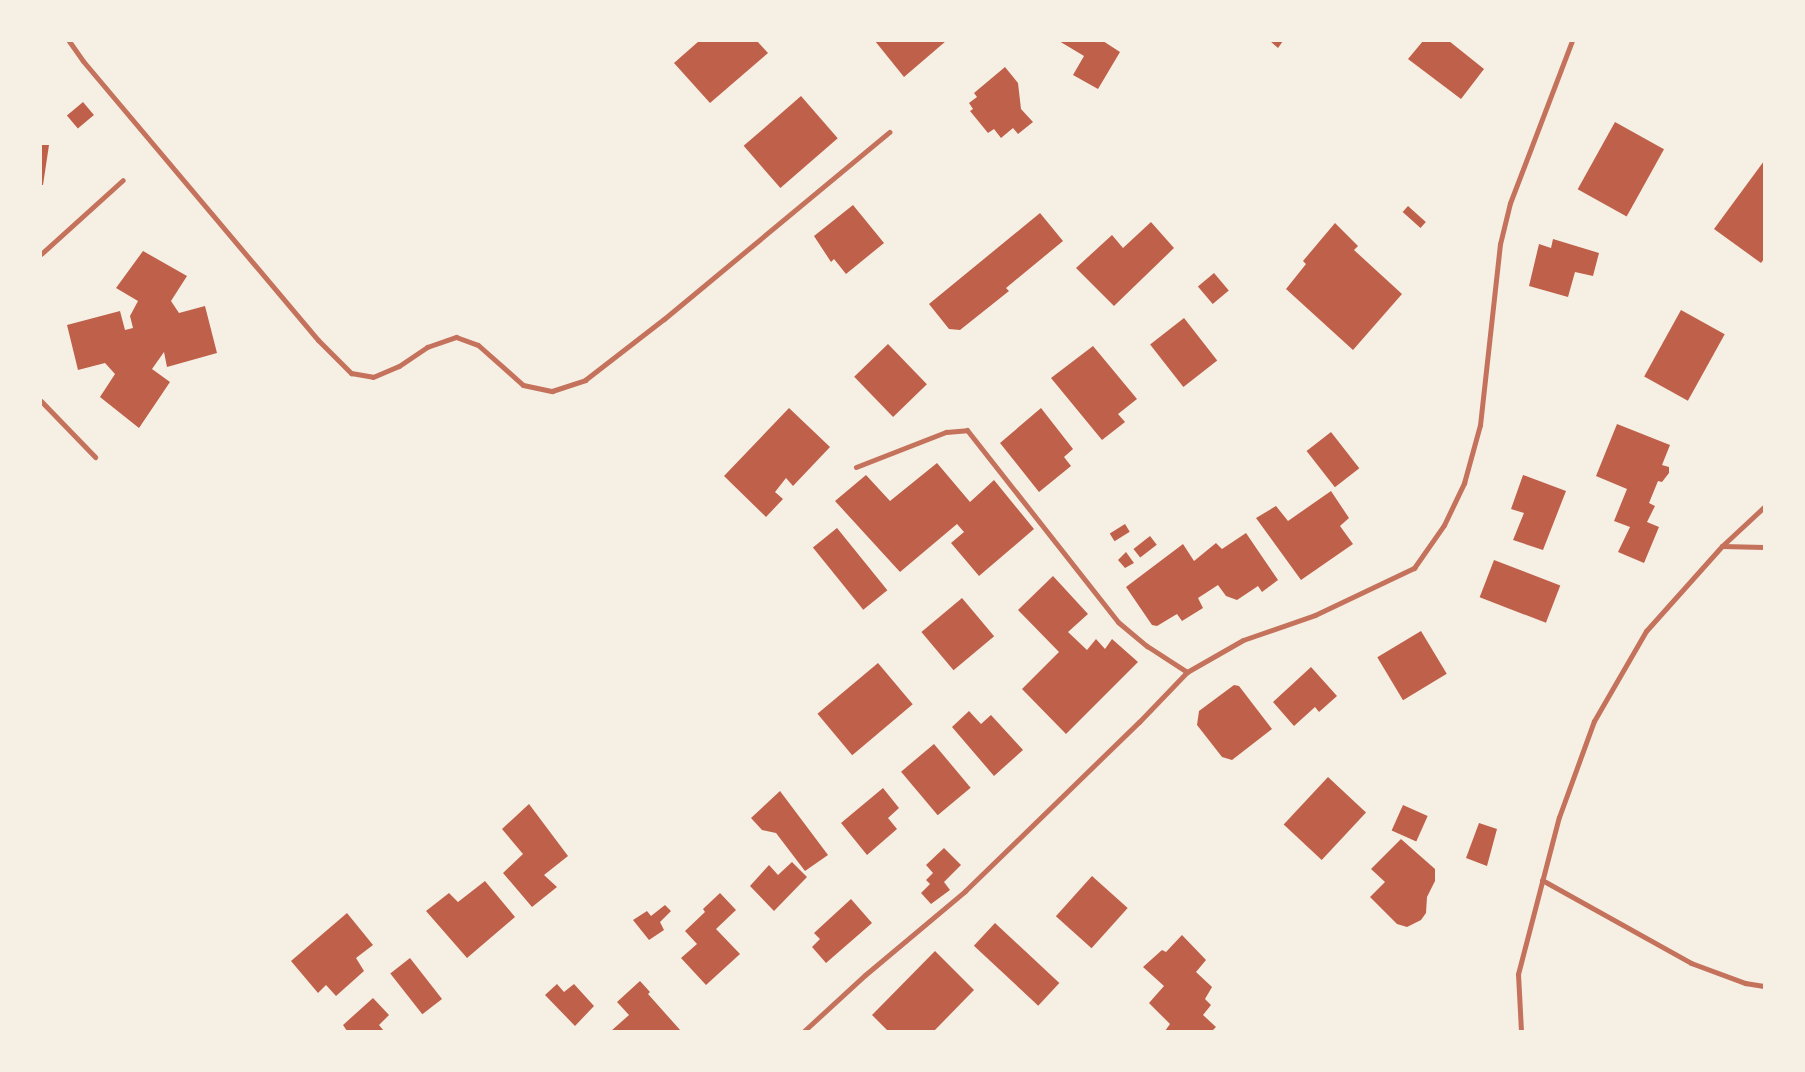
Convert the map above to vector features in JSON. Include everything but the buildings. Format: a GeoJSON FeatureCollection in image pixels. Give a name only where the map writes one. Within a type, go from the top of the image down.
{"type":"FeatureCollection","features":[{"type":"Feature","properties":{"kind":"street"},"geometry":{"type":"LineString","coordinates":[[69,41],[89,68],[318,340],[351,373],[373,378],[399,366],[427,347],[456,338],[478,345],[523,385],[552,391],[584,380],[664,319],[889,132]]}},
{"type":"Feature","properties":{"kind":"street"},"geometry":{"type":"LineString","coordinates":[[804,1031],[865,975],[965,890],[1139,722],[1187,672],[1243,640],[1316,615],[1414,568],[1444,525],[1464,482],[1480,425],[1500,244],[1510,204],[1572,41]]}},
{"type":"Feature","properties":{"kind":"street"},"geometry":{"type":"LineString","coordinates":[[41,254],[123,180]]}},
{"type":"Feature","properties":{"kind":"street"},"geometry":{"type":"LineString","coordinates":[[41,401],[95,457]]}},
{"type":"Feature","properties":{"kind":"street"},"geometry":{"type":"LineString","coordinates":[[856,467],[946,432],[967,430],[1118,622],[1147,646],[1187,672]]}},
{"type":"Feature","properties":{"kind":"street"},"geometry":{"type":"LineString","coordinates":[[1521,1031],[1518,974],[1559,817],[1594,720],[1646,631],[1722,546],[1764,507]]}},
{"type":"Feature","properties":{"kind":"street"},"geometry":{"type":"LineString","coordinates":[[1722,546],[1764,547]]}},
{"type":"Feature","properties":{"kind":"street"},"geometry":{"type":"LineString","coordinates":[[1542,880],[1691,963],[1745,984],[1764,986]]}}]}
